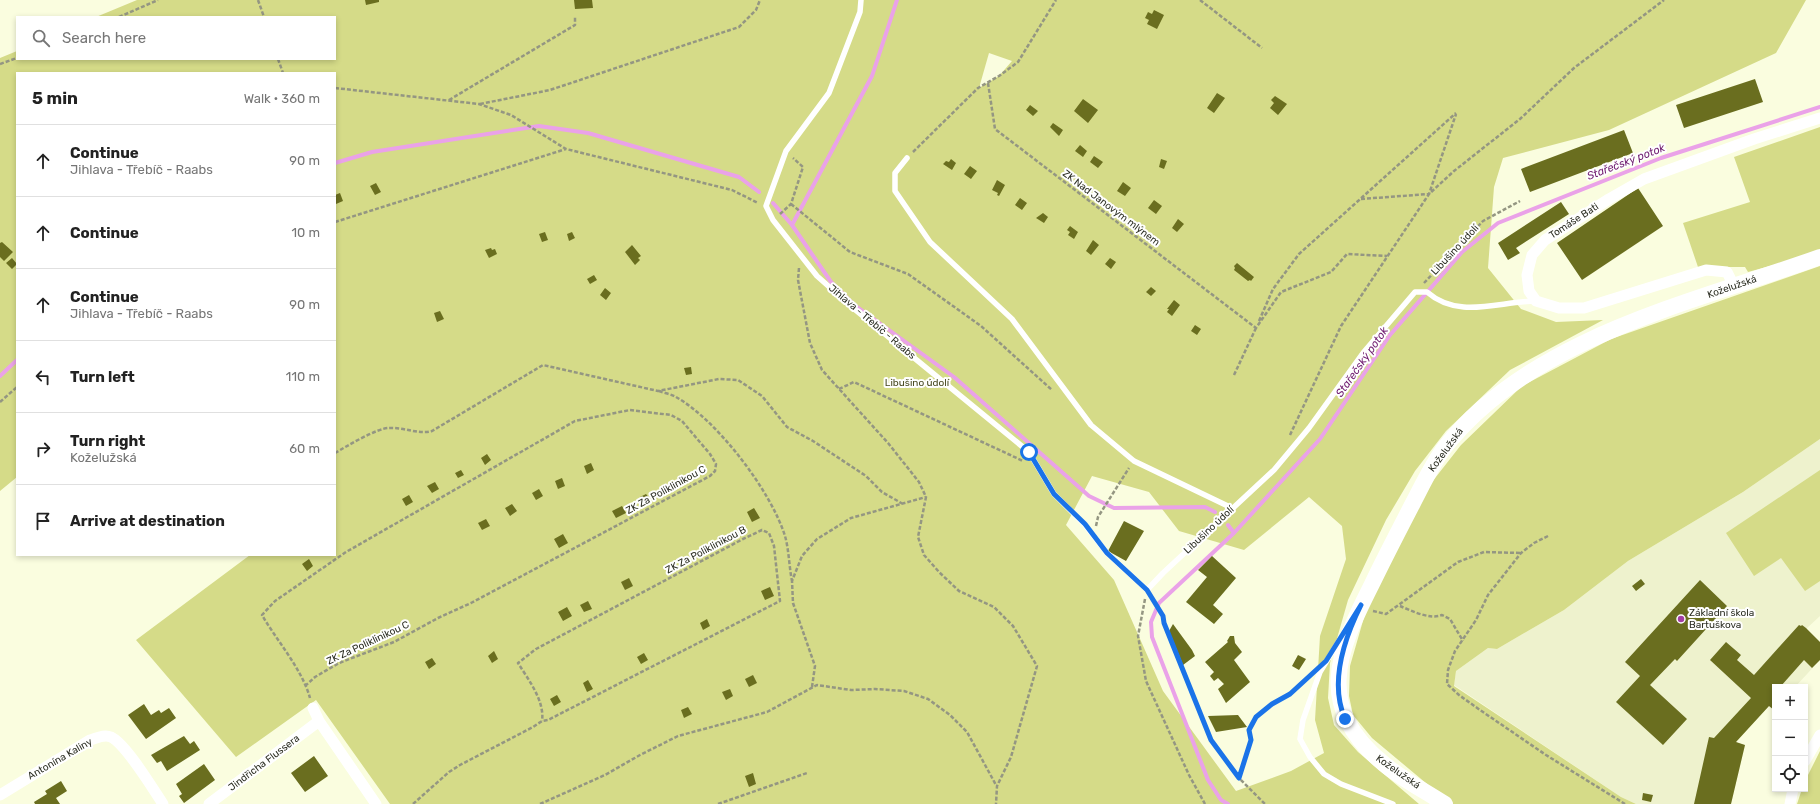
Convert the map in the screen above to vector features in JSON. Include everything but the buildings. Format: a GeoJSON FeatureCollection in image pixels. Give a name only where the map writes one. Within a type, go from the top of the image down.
{"type":"FeatureCollection","features":[{"type":"Feature","properties":{"kind":"main road","name":"Koželužská"},"geometry":{"type":"LineString","coordinates":[[1445,804],[1379,760],[1354,733],[1342,712],[1339,696],[1340,665],[1348,635],[1361,605],[1435,462],[1458,432],[1484,406],[1520,380],[1575,347],[1608,332],[1667,309],[1820,257]]}},
{"type":"Feature","properties":{"kind":"street","name":"Tomáše Bati"},"geometry":{"type":"LineString","coordinates":[[1536,300],[1529,291],[1527,275],[1532,255],[1545,240],[1644,178],[1820,118]]}},
{"type":"Feature","properties":{"kind":"street"},"geometry":{"type":"LineString","coordinates":[[1536,300],[1559,308],[1584,308],[1706,270],[1727,272],[1734,286]]}},
{"type":"Feature","properties":{"kind":"street"},"geometry":{"type":"LineString","coordinates":[[312,704],[319,721],[376,804]]}},
{"type":"Feature","properties":{"kind":"street","name":"Jindřicha Flussera"},"geometry":{"type":"LineString","coordinates":[[210,804],[319,721]]}},
{"type":"Feature","properties":{"kind":"street"},"geometry":{"type":"LineString","coordinates":[[1808,756],[1820,735]]}},
{"type":"Feature","properties":{"kind":"street","name":"Antonína Kaliny"},"geometry":{"type":"LineString","coordinates":[[0,795],[90,740],[102,736],[111,738],[122,745],[163,804]]}},
{"type":"Feature","properties":{"kind":"street"},"geometry":{"type":"LineString","coordinates":[[1790,804],[1792,792]]}},
{"type":"Feature","properties":{"kind":"lane"},"geometry":{"type":"LineString","coordinates":[[766,206],[786,151],[829,93],[860,12],[861,0]]}},
{"type":"Feature","properties":{"kind":"lane"},"geometry":{"type":"LineString","coordinates":[[907,158],[895,173],[895,191],[930,242],[1012,319],[1091,425],[1134,461],[1232,508]]}},
{"type":"Feature","properties":{"kind":"lane","name":"Jihlava - Třebíč - Raabs"},"geometry":{"type":"LineString","coordinates":[[766,206],[773,220],[817,276],[852,307],[1029,452],[1054,494],[1085,524],[1107,553],[1147,590]]}},
{"type":"Feature","properties":{"kind":"lane"},"geometry":{"type":"LineString","coordinates":[[1415,292],[1427,292],[1434,298],[1452,305],[1470,308],[1536,300]]}},
{"type":"Feature","properties":{"kind":"lane","name":"Libušino údolí"},"geometry":{"type":"LineString","coordinates":[[1147,590],[1163,573],[1274,470],[1309,428],[1363,353],[1415,292]]}},
{"type":"Feature","properties":{"kind":"lane"},"geometry":{"type":"LineString","coordinates":[[1361,605],[1320,672],[1303,720],[1300,739],[1310,757],[1324,774],[1341,784],[1393,804]]}},
{"type":"Feature","properties":{"kind":"path"},"geometry":{"type":"LineString","coordinates":[[121,16],[158,0]]}},
{"type":"Feature","properties":{"kind":"path"},"geometry":{"type":"LineString","coordinates":[[258,0],[264,16]]}},
{"type":"Feature","properties":{"kind":"path"},"geometry":{"type":"LineString","coordinates":[[479,104],[550,90],[739,27],[756,10],[760,0]]}},
{"type":"Feature","properties":{"kind":"path"},"geometry":{"type":"LineString","coordinates":[[907,158],[978,88],[988,83],[1018,62],[1056,0]]}},
{"type":"Feature","properties":{"kind":"path"},"geometry":{"type":"LineString","coordinates":[[1200,0],[1262,48]]}},
{"type":"Feature","properties":{"kind":"path"},"geometry":{"type":"LineString","coordinates":[[1360,199],[1428,194],[1454,171],[1520,119],[1574,68],[1664,0]]}},
{"type":"Feature","properties":{"kind":"path"},"geometry":{"type":"LineString","coordinates":[[448,100],[575,25],[576,16]]}},
{"type":"Feature","properties":{"kind":"path"},"geometry":{"type":"LineString","coordinates":[[0,64],[16,58]]}},
{"type":"Feature","properties":{"kind":"path"},"geometry":{"type":"LineString","coordinates":[[278,60],[283,72]]}},
{"type":"Feature","properties":{"kind":"path","name":"ZK Nad Janovým mlýnem"},"geometry":{"type":"LineString","coordinates":[[988,83],[995,129],[1256,328]]}},
{"type":"Feature","properties":{"kind":"path"},"geometry":{"type":"LineString","coordinates":[[336,88],[479,104],[511,115],[566,149],[732,190],[766,206]]}},
{"type":"Feature","properties":{"kind":"path"},"geometry":{"type":"LineString","coordinates":[[1234,375],[1273,289],[1299,254],[1456,113],[1428,194],[1341,326],[1287,441]]}},
{"type":"Feature","properties":{"kind":"path"},"geometry":{"type":"LineString","coordinates":[[336,222],[566,149]]}},
{"type":"Feature","properties":{"kind":"path"},"geometry":{"type":"LineString","coordinates":[[773,220],[791,204],[803,167],[786,151]]}},
{"type":"Feature","properties":{"kind":"path","name":"Libušino údolí"},"geometry":{"type":"LineString","coordinates":[[1415,292],[1483,221],[1520,201]]}},
{"type":"Feature","properties":{"kind":"path"},"geometry":{"type":"LineString","coordinates":[[791,204],[850,252],[908,274],[981,326],[1056,394]]}},
{"type":"Feature","properties":{"kind":"path"},"geometry":{"type":"LineString","coordinates":[[1256,328],[1281,292],[1331,272],[1347,254],[1387,256]]}},
{"type":"Feature","properties":{"kind":"path"},"geometry":{"type":"LineString","coordinates":[[801,256],[798,280],[810,343],[822,370],[892,448],[919,482],[926,497],[918,537],[924,555],[939,572],[960,591],[994,607],[1014,626],[1037,666],[1011,757],[996,786],[996,804]]}},
{"type":"Feature","properties":{"kind":"path"},"geometry":{"type":"LineString","coordinates":[[336,453],[387,428],[402,428],[426,433],[432,431],[543,365],[675,396],[693,408],[706,420],[742,460],[771,505],[785,536],[792,581],[793,603],[815,666],[812,687]]}},
{"type":"Feature","properties":{"kind":"path"},"geometry":{"type":"LineString","coordinates":[[658,391],[720,379],[738,380],[762,396],[787,427],[813,440],[866,476],[882,492],[903,504]]}},
{"type":"Feature","properties":{"kind":"path"},"geometry":{"type":"LineString","coordinates":[[839,389],[854,382],[1039,468]]}},
{"type":"Feature","properties":{"kind":"path"},"geometry":{"type":"LineString","coordinates":[[0,402],[16,389]]}},
{"type":"Feature","properties":{"kind":"path","name":"ZK Za Poliklinikou C"},"geometry":{"type":"LineString","coordinates":[[305,686],[315,677],[339,663],[394,642],[554,560],[710,476],[715,470],[716,464],[710,454],[682,422],[671,415],[630,410],[575,421],[352,549],[281,597],[266,609],[262,615],[289,657],[305,686],[312,704]]}},
{"type":"Feature","properties":{"kind":"path"},"geometry":{"type":"LineString","coordinates":[[1095,537],[1098,517],[1134,461]]}},
{"type":"Feature","properties":{"kind":"path"},"geometry":{"type":"LineString","coordinates":[[792,581],[802,556],[817,539],[851,518],[926,497]]}},
{"type":"Feature","properties":{"kind":"path","name":"ZK Za Poliklinikou B"},"geometry":{"type":"LineString","coordinates":[[413,804],[448,772],[533,727],[542,720],[548,720],[780,601],[774,546],[769,534],[762,530],[743,538],[536,649],[518,663],[540,702],[543,713],[542,720]]}},
{"type":"Feature","properties":{"kind":"path"},"geometry":{"type":"LineString","coordinates":[[1548,536],[1534,543],[1521,553],[1488,595],[1463,642],[1455,651],[1448,670],[1447,684],[1458,694],[1546,756],[1625,804]]}},
{"type":"Feature","properties":{"kind":"path"},"geometry":{"type":"LineString","coordinates":[[1361,605],[1370,610],[1386,614],[1400,606],[1413,593],[1458,562],[1484,552],[1521,553]]}},
{"type":"Feature","properties":{"kind":"path"},"geometry":{"type":"LineString","coordinates":[[1147,590],[1163,616],[1164,623],[1211,740],[1239,778],[1265,804]]}},
{"type":"Feature","properties":{"kind":"path"},"geometry":{"type":"LineString","coordinates":[[1147,590],[1138,636],[1146,681],[1189,775],[1205,804]]}},
{"type":"Feature","properties":{"kind":"path"},"geometry":{"type":"LineString","coordinates":[[1400,606],[1428,616],[1437,617],[1442,615],[1450,619],[1463,642]]}},
{"type":"Feature","properties":{"kind":"path"},"geometry":{"type":"LineString","coordinates":[[1239,778],[1251,740],[1249,730],[1256,717],[1272,704],[1290,694],[1326,661]]}},
{"type":"Feature","properties":{"kind":"path"},"geometry":{"type":"LineString","coordinates":[[540,804],[605,775],[678,736],[767,712],[817,685],[851,690],[875,689],[904,691],[928,699],[950,716],[967,732],[996,786]]}},
{"type":"Feature","properties":{"kind":"path"},"geometry":{"type":"LineString","coordinates":[[718,804],[807,772]]}},
{"type":"Feature","properties":{"kind":"shaded area","name":"Základní škola Bartuškova"},"geometry":{"type":"Polygon","coordinates":[[[1820,439],[1820,616],[1806,629],[1820,642],[1820,660],[1798,684],[1772,684],[1772,708],[1769,706],[1736,742],[1745,745],[1731,804],[1636,804],[1621,797],[1454,685],[1456,671],[1488,648],[1497,649],[1564,610],[1628,561],[1743,492],[1820,439]]]}},
{"type":"Feature","properties":{"kind":"green space"},"geometry":{"type":"Polygon","coordinates":[[[137,0],[1806,0],[1776,53],[1609,130],[1503,158],[1494,187],[1488,268],[1521,309],[1556,322],[1603,320],[1510,370],[1446,431],[1415,471],[1386,520],[1348,600],[1330,663],[1328,698],[1334,725],[1358,752],[1419,804],[390,804],[316,700],[236,757],[136,640],[249,556],[336,556],[336,72],[16,72],[16,478],[0,491],[0,58],[16,51],[16,60],[336,60],[336,16],[98,16],[137,0]],[[989,53],[979,88],[999,76],[1012,61],[989,53]],[[1092,476],[1066,525],[1114,580],[1163,691],[1236,791],[1291,771],[1324,753],[1315,720],[1320,636],[1346,559],[1342,526],[1309,497],[1244,550],[1179,531],[1149,492],[1092,476]]]}},
{"type":"Feature","properties":{"kind":"green space"},"geometry":{"type":"Polygon","coordinates":[[[1820,127],[1820,250],[1796,259],[1748,272],[1745,267],[1698,267],[1683,223],[1750,202],[1734,157],[1820,127]]]}},
{"type":"Feature","properties":{"kind":"green space"},"geometry":{"type":"Polygon","coordinates":[[[1820,266],[1820,439],[1743,492],[1628,561],[1564,610],[1497,649],[1488,648],[1456,671],[1454,686],[1621,797],[1636,804],[1451,804],[1372,738],[1353,715],[1349,696],[1350,666],[1367,607],[1432,482],[1461,445],[1522,386],[1611,339],[1820,266]]]}},
{"type":"Feature","properties":{"kind":"green space"},"geometry":{"type":"Polygon","coordinates":[[[1820,470],[1820,581],[1805,591],[1781,558],[1754,576],[1726,533],[1820,470]]]}},
{"type":"Feature","properties":{"kind":"green space"},"geometry":{"type":"Polygon","coordinates":[[[1820,751],[1820,804],[1797,804],[1801,792],[1808,792],[1808,775],[1820,751]]]}},
{"type":"Feature","properties":{"kind":"waterway"},"geometry":{"type":"LineString","coordinates":[[792,225],[872,76],[897,0]]}},
{"type":"Feature","properties":{"kind":"waterway","name":"Stařečský potok"},"geometry":{"type":"LineString","coordinates":[[1228,804],[1221,800],[1208,780],[1152,637],[1151,622],[1159,603],[1234,533],[1320,439],[1390,335],[1462,252],[1498,223],[1661,158],[1820,107]]}},
{"type":"Feature","properties":{"kind":"waterway"},"geometry":{"type":"LineString","coordinates":[[336,163],[372,152],[539,126],[588,133],[739,177],[759,192]]}},
{"type":"Feature","properties":{"kind":"waterway"},"geometry":{"type":"LineString","coordinates":[[773,203],[792,225],[831,282],[853,304],[954,377],[1089,496],[1114,508],[1205,507],[1215,512]]}},
{"type":"Feature","properties":{"kind":"waterway"},"geometry":{"type":"LineString","coordinates":[[0,376],[16,361]]}},
{"type":"Feature","properties":{"kind":"waterway"},"geometry":{"type":"LineString","coordinates":[[1228,525],[1234,533]]}},
{"type":"Feature","properties":{"kind":"place","name":"Základní škola Bartuškova"},"geometry":{"type":"Point","coordinates":[1681,619]}},
{"type":"Feature","properties":{"kind":"route"},"geometry":{"type":"LineString","coordinates":[[1029,452],[1054,494],[1085,524],[1107,553],[1147,590],[1163,616],[1164,623],[1211,740],[1239,778],[1251,740],[1249,730],[1256,717],[1272,704],[1290,694],[1326,661],[1361,605],[1348,635],[1340,665],[1339,696],[1345,719]]}}]}
